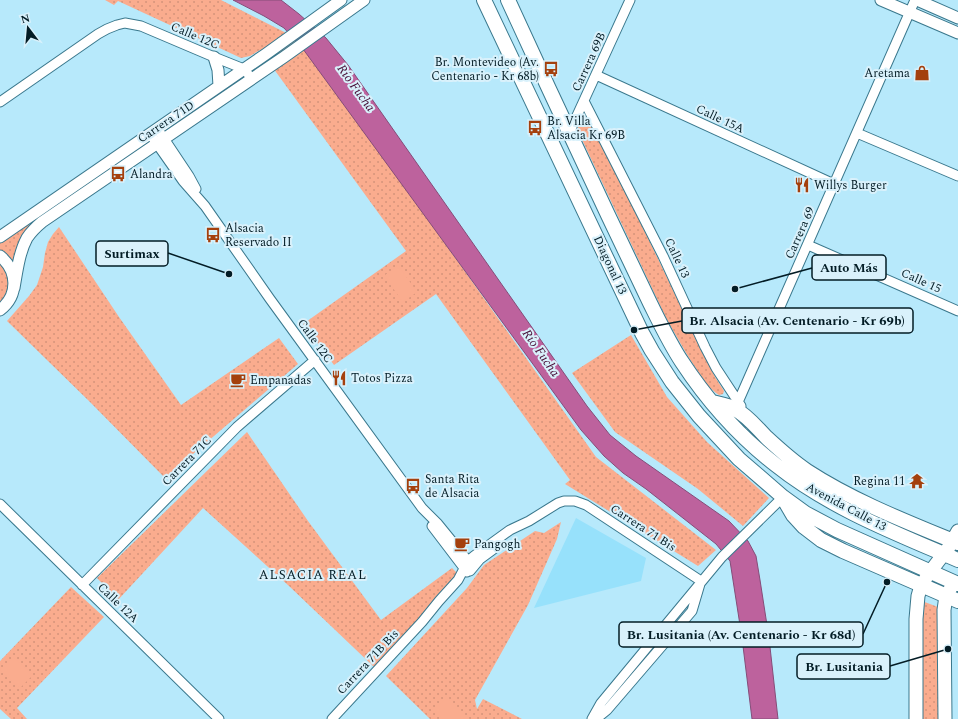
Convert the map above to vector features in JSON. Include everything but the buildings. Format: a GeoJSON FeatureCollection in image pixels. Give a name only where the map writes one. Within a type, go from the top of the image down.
{"type":"FeatureCollection","features":[{"type":"Feature","properties":{"kind":"main road","name":"Diagonal 13"},"geometry":{"type":"LineString","coordinates":[[484,0],[642,333],[652,351],[672,382],[699,416],[739,458],[783,497]]}},
{"type":"Feature","properties":{"kind":"main road","name":"Diagonal 13"},"geometry":{"type":"LineString","coordinates":[[508,0],[569,133],[664,331],[682,363],[712,402]]}},
{"type":"Feature","properties":{"kind":"main road","name":"Avenida Calle 13"},"geometry":{"type":"LineString","coordinates":[[712,402],[737,406],[746,417],[789,458],[808,472],[838,490],[914,524],[956,538]]}},
{"type":"Feature","properties":{"kind":"main road","name":"Avenida Calle 13"},"geometry":{"type":"LineString","coordinates":[[712,402],[736,428],[775,464],[805,486],[838,506],[872,523],[958,560]]}},
{"type":"Feature","properties":{"kind":"main road"},"geometry":{"type":"LineString","coordinates":[[775,464],[808,472]]}},
{"type":"Feature","properties":{"kind":"main road","name":"Avenida Calle 13"},"geometry":{"type":"LineString","coordinates":[[783,497],[818,520],[837,530],[930,571],[957,581]]}},
{"type":"Feature","properties":{"kind":"main road"},"geometry":{"type":"LineString","coordinates":[[783,497],[793,515],[799,522],[821,540],[952,599]]}},
{"type":"Feature","properties":{"kind":"main road"},"geometry":{"type":"LineString","coordinates":[[916,719],[916,619],[918,596],[930,571],[956,538]]}},
{"type":"Feature","properties":{"kind":"main road"},"geometry":{"type":"LineString","coordinates":[[944,719],[944,610],[952,599],[957,581]]}},
{"type":"Feature","properties":{"kind":"street","name":"Carrera 71D"},"geometry":{"type":"LineString","coordinates":[[0,237],[276,47],[341,0]]}},
{"type":"Feature","properties":{"kind":"street","name":"Carrera 71D"},"geometry":{"type":"LineString","coordinates":[[0,310],[7,303],[14,288],[21,252],[27,238],[42,222],[284,57],[364,0]]}},
{"type":"Feature","properties":{"kind":"street","name":"Carrera 69B"},"geometry":{"type":"LineString","coordinates":[[569,133],[630,0]]}},
{"type":"Feature","properties":{"kind":"street"},"geometry":{"type":"LineString","coordinates":[[881,0],[958,33]]}},
{"type":"Feature","properties":{"kind":"street"},"geometry":{"type":"LineString","coordinates":[[916,0],[958,18]]}},
{"type":"Feature","properties":{"kind":"street","name":"Carrera 69"},"geometry":{"type":"LineString","coordinates":[[737,406],[916,0]]}},
{"type":"Feature","properties":{"kind":"street","name":"Calle 12C"},"geometry":{"type":"LineString","coordinates":[[0,102],[98,34],[117,25],[124,24],[141,26],[244,69],[252,79]]}},
{"type":"Feature","properties":{"kind":"street"},"geometry":{"type":"LineString","coordinates":[[214,57],[218,70],[219,86]]}},
{"type":"Feature","properties":{"kind":"street","name":"Calle 15A"},"geometry":{"type":"LineString","coordinates":[[596,75],[834,184]]}},
{"type":"Feature","properties":{"kind":"street","name":"Calle 13"},"geometry":{"type":"LineString","coordinates":[[584,101],[663,256],[704,347],[737,406]]}},
{"type":"Feature","properties":{"kind":"street","name":"Calle 12C"},"geometry":{"type":"LineString","coordinates":[[153,132],[183,180],[205,206],[422,508],[438,524],[468,568]]}},
{"type":"Feature","properties":{"kind":"street"},"geometry":{"type":"LineString","coordinates":[[857,133],[958,176]]}},
{"type":"Feature","properties":{"kind":"street","name":"Calle 15"},"geometry":{"type":"LineString","coordinates":[[808,245],[958,311]]}},
{"type":"Feature","properties":{"kind":"street"},"geometry":{"type":"LineString","coordinates":[[0,256],[12,270],[14,288]]}},
{"type":"Feature","properties":{"kind":"street","name":"Carrera 71C"},"geometry":{"type":"LineString","coordinates":[[82,585],[237,427],[315,360]]}},
{"type":"Feature","properties":{"kind":"street"},"geometry":{"type":"LineString","coordinates":[[592,719],[601,703],[701,581],[722,557],[783,497]]}},
{"type":"Feature","properties":{"kind":"street","name":"Carrera 71B Bis"},"geometry":{"type":"LineString","coordinates":[[332,719],[422,622],[468,568],[481,550],[510,530],[529,521],[558,503],[570,500]]}},
{"type":"Feature","properties":{"kind":"street","name":"Carrera 71 Bis"},"geometry":{"type":"LineString","coordinates":[[570,500],[586,505],[701,581]]}},
{"type":"Feature","properties":{"kind":"street","name":"Calle 12A"},"geometry":{"type":"LineString","coordinates":[[0,504],[219,719]]}},
{"type":"Feature","properties":{"kind":"street"},"geometry":{"type":"LineString","coordinates":[[596,719],[608,710],[692,611],[701,581]]}},
{"type":"Feature","properties":{"kind":"shaded area"},"geometry":{"type":"Polygon","coordinates":[[[105,0],[221,0],[302,41],[596,457],[716,550],[698,566],[565,484],[570,480],[436,294],[334,365],[303,324],[406,251],[260,50],[250,56],[241,58],[118,1],[114,5],[105,0]]]}},
{"type":"Feature","properties":{"kind":"shaded area"},"geometry":{"type":"Polygon","coordinates":[[[585,117],[593,124],[715,377],[724,391],[723,394],[719,395],[707,385],[667,320],[577,129],[585,117]]]}},
{"type":"Feature","properties":{"kind":"shaded area"},"geometry":{"type":"Polygon","coordinates":[[[29,224],[31,227],[13,263],[0,250],[0,242],[29,224]]]}},
{"type":"Feature","properties":{"kind":"shaded area"},"geometry":{"type":"Polygon","coordinates":[[[59,227],[119,317],[181,405],[279,338],[298,364],[165,478],[7,321],[37,285],[43,267],[48,242],[59,227]]]}},
{"type":"Feature","properties":{"kind":"shaded area"},"geometry":{"type":"Polygon","coordinates":[[[0,261],[6,269],[10,288],[0,305],[0,261]]]}},
{"type":"Feature","properties":{"kind":"shaded area"},"geometry":{"type":"Polygon","coordinates":[[[398,265],[417,292],[403,302],[384,276],[398,265]]]}},
{"type":"Feature","properties":{"kind":"shaded area"},"geometry":{"type":"Polygon","coordinates":[[[631,335],[667,397],[707,442],[769,498],[743,526],[698,489],[615,432],[572,373],[631,335]]]}},
{"type":"Feature","properties":{"kind":"shaded area"},"geometry":{"type":"Polygon","coordinates":[[[247,432],[308,521],[381,620],[452,568],[459,575],[374,667],[289,586],[203,508],[118,600],[97,578],[247,432]]]}},
{"type":"Feature","properties":{"kind":"shaded area"},"geometry":{"type":"Polygon","coordinates":[[[576,518],[646,558],[641,581],[534,608],[576,518]]]}},
{"type":"Feature","properties":{"kind":"shaded area"},"geometry":{"type":"Polygon","coordinates":[[[561,522],[557,539],[528,605],[475,700],[477,709],[483,699],[522,719],[430,719],[386,676],[467,588],[484,565],[535,531],[544,533],[561,522]]]}},
{"type":"Feature","properties":{"kind":"shaded area"},"geometry":{"type":"Polygon","coordinates":[[[71,587],[104,617],[17,708],[27,719],[11,719],[0,709],[0,661],[71,587]]]}},
{"type":"Feature","properties":{"kind":"shaded area"},"geometry":{"type":"Polygon","coordinates":[[[922,601],[938,607],[938,719],[922,719],[922,601]]]}},
{"type":"Feature","properties":{"kind":"shaded area"},"geometry":{"type":"Polygon","coordinates":[[[13,657],[33,675],[20,688],[0,670],[13,657]]]}},
{"type":"Feature","properties":{"kind":"shaded area"},"geometry":{"type":"Polygon","coordinates":[[[447,697],[469,719],[443,719],[434,710],[447,697]]]}},
{"type":"Feature","properties":{"kind":"water","name":"Río Fucha"},"geometry":{"type":"Polygon","coordinates":[[[233,0],[281,0],[326,38],[348,65],[587,406],[610,435],[636,456],[729,521],[748,541],[756,556],[769,638],[778,719],[752,719],[742,638],[730,561],[716,544],[646,489],[623,473],[604,456],[581,430],[303,49],[284,28],[233,0]]]}},
{"type":"Feature","properties":{"kind":"place","name":"Br. Montevideo (Av. Centenario - Kr 68b)"},"geometry":{"type":"Point","coordinates":[551,69]}},
{"type":"Feature","properties":{"kind":"place","name":"Aretama"},"geometry":{"type":"Point","coordinates":[922,73]}},
{"type":"Feature","properties":{"kind":"place","name":"Br. Villa Alsacia Kr 69B"},"geometry":{"type":"Point","coordinates":[535,128]}},
{"type":"Feature","properties":{"kind":"place","name":"Alandra"},"geometry":{"type":"Point","coordinates":[118,174]}},
{"type":"Feature","properties":{"kind":"place","name":"Willys Burger"},"geometry":{"type":"Point","coordinates":[802,185]}},
{"type":"Feature","properties":{"kind":"place","name":"Alsacia Reservado II"},"geometry":{"type":"Point","coordinates":[213,235]}},
{"type":"Feature","properties":{"kind":"place","name":"Surtimax"},"geometry":{"type":"Point","coordinates":[229,274]}},
{"type":"Feature","properties":{"kind":"place","name":"Auto Más"},"geometry":{"type":"Point","coordinates":[735,289]}},
{"type":"Feature","properties":{"kind":"place","name":"Br. Alsacia (Av. Centenario - Kr 69b)"},"geometry":{"type":"Point","coordinates":[634,330]}},
{"type":"Feature","properties":{"kind":"place","name":"Totos Pizza"},"geometry":{"type":"Point","coordinates":[339,378]}},
{"type":"Feature","properties":{"kind":"place","name":"Empanadas"},"geometry":{"type":"Point","coordinates":[238,380]}},
{"type":"Feature","properties":{"kind":"place","name":"Regina 11"},"geometry":{"type":"Point","coordinates":[917,481]}},
{"type":"Feature","properties":{"kind":"place","name":"Santa Rita de Alsacia"},"geometry":{"type":"Point","coordinates":[413,486]}},
{"type":"Feature","properties":{"kind":"place","name":"Pangogh"},"geometry":{"type":"Point","coordinates":[462,544]}},
{"type":"Feature","properties":{"kind":"place","name":"Br. Lusitania (Av. Centenario - Kr 68d)"},"geometry":{"type":"Point","coordinates":[887,582]}},
{"type":"Feature","properties":{"kind":"place","name":"Br. Lusitania"},"geometry":{"type":"Point","coordinates":[948,649]}},
{"type":"Feature","properties":{"kind":"district","name":"ALSACIA REAL"},"geometry":{"type":"Point","coordinates":[313,575]}}]}
